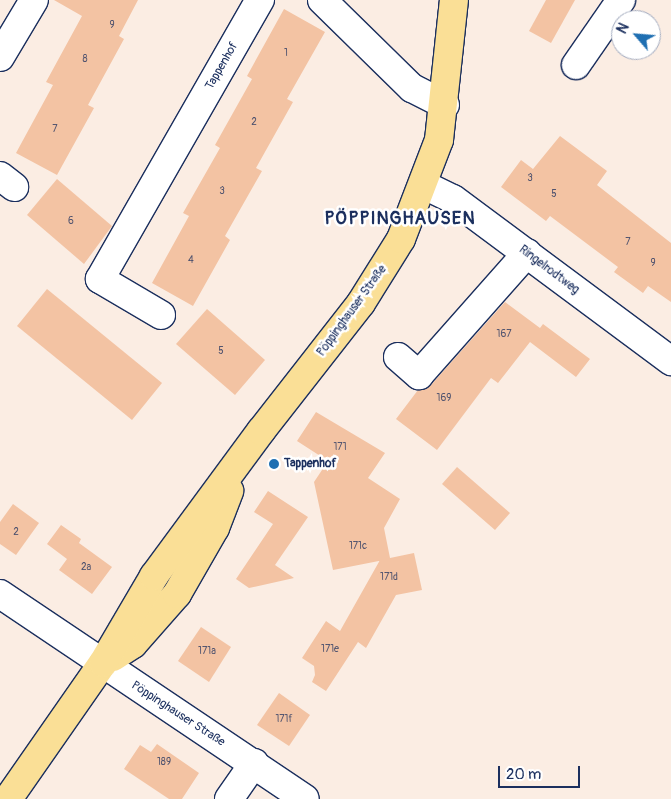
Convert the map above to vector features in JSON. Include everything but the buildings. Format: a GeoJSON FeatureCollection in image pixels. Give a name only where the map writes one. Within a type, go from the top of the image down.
{"type":"FeatureCollection","features":[{"type":"Feature","properties":{"kind":"main road","name":"Pöppinghauser Straße"},"geometry":{"type":"LineString","coordinates":[[8,799],[103,663],[154,576],[379,277],[401,239],[424,185],[439,140],[445,105],[454,0]]}},
{"type":"Feature","properties":{"kind":"street"},"geometry":{"type":"LineString","coordinates":[[0,57],[34,0]]}},
{"type":"Feature","properties":{"kind":"street","name":"Tappenhof"},"geometry":{"type":"LineString","coordinates":[[161,315],[100,279],[260,0]]}},
{"type":"Feature","properties":{"kind":"street"},"geometry":{"type":"LineString","coordinates":[[322,0],[412,88],[445,105]]}},
{"type":"Feature","properties":{"kind":"street"},"geometry":{"type":"LineString","coordinates":[[576,65],[621,0]]}},
{"type":"Feature","properties":{"kind":"street","name":"Ringelrodtweg"},"geometry":{"type":"LineString","coordinates":[[424,185],[453,199],[671,361]]}},
{"type":"Feature","properties":{"kind":"street"},"geometry":{"type":"LineString","coordinates":[[398,357],[419,375],[527,253]]}},
{"type":"Feature","properties":{"kind":"street"},"geometry":{"type":"LineString","coordinates":[[0,594],[103,663]]}},
{"type":"Feature","properties":{"kind":"street","name":"Pöppinghauser Straße"},"geometry":{"type":"LineString","coordinates":[[103,663],[305,799]]}},
{"type":"Feature","properties":{"kind":"street"},"geometry":{"type":"LineString","coordinates":[[229,799],[254,763]]}},
{"type":"Feature","properties":{"kind":"place","name":"Tappenhof"},"geometry":{"type":"Point","coordinates":[274,464]}},
{"type":"Feature","properties":{"kind":"district","name":"PÖPPINGHAUSEN"},"geometry":{"type":"Point","coordinates":[400,219]}}]}
